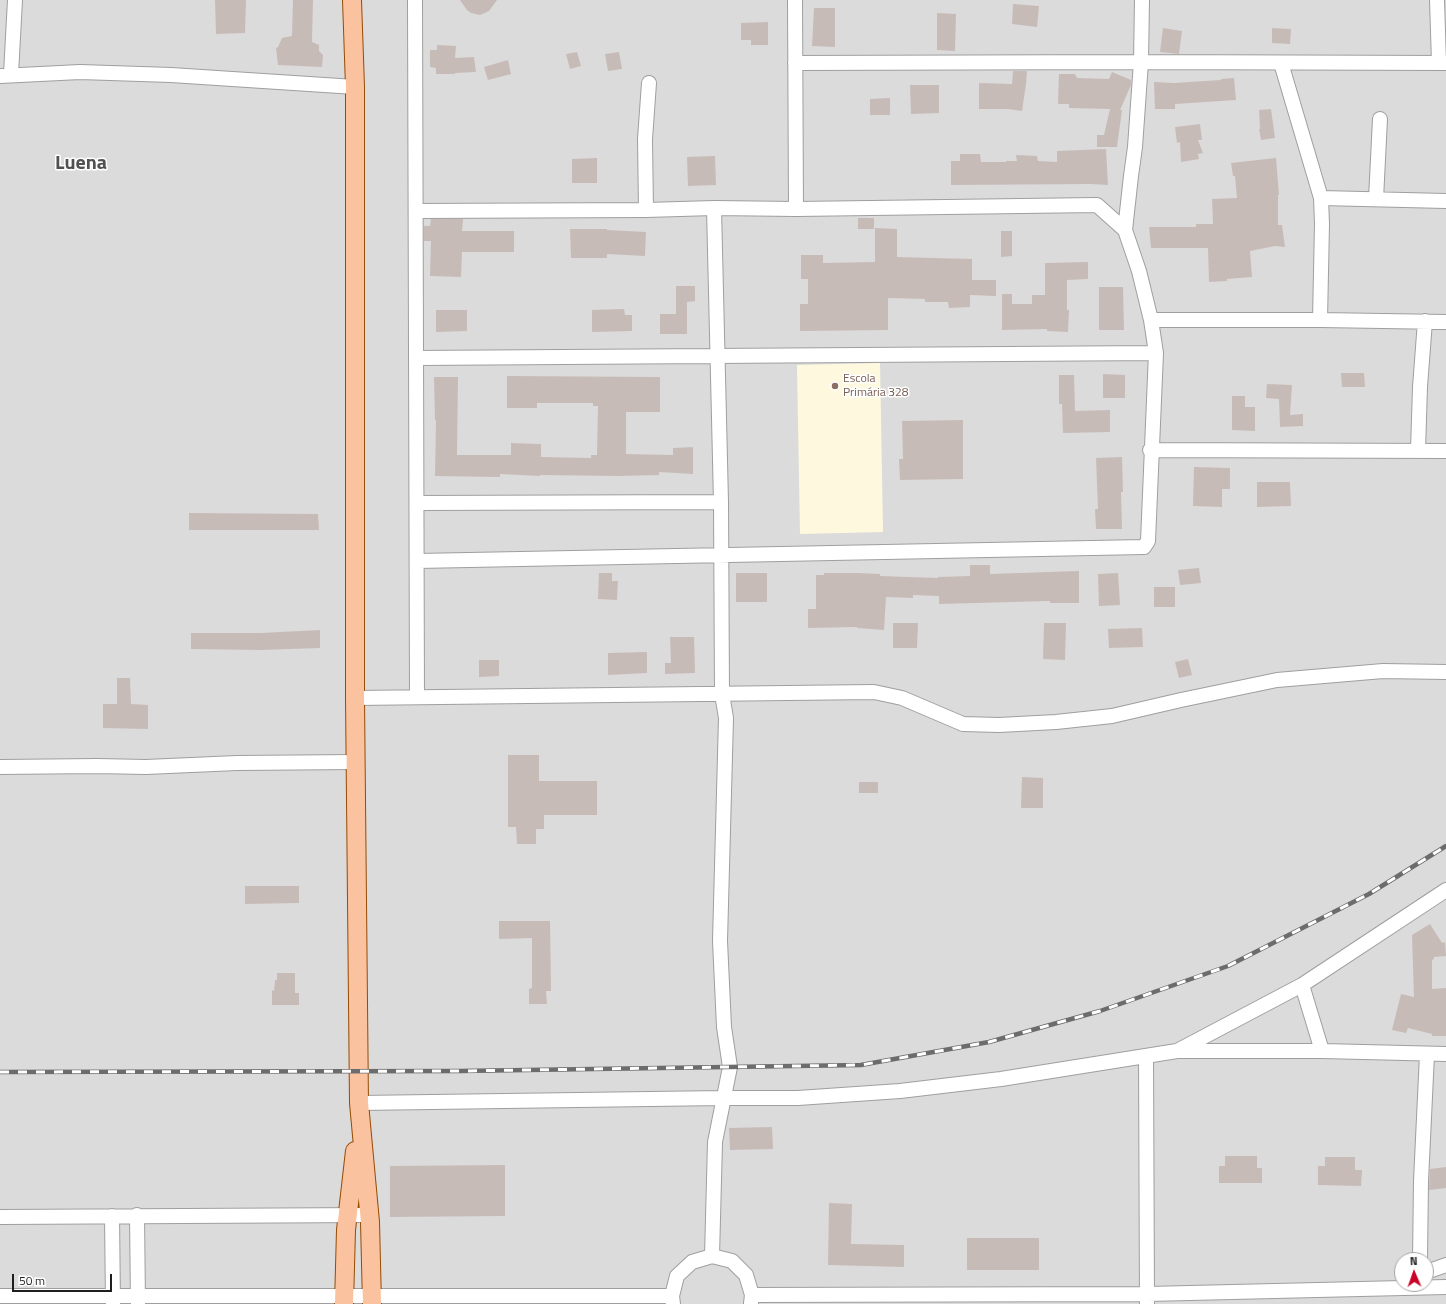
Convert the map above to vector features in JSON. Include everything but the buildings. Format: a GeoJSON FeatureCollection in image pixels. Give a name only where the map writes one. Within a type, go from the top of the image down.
{"type":"FeatureCollection","features":[{"type":"Feature","properties":{"kind":"main road"},"geometry":{"type":"LineString","coordinates":[[352,0],[355,87],[355,698],[359,1109],[369,1215],[372,1300]]}},
{"type":"Feature","properties":{"kind":"main road"},"geometry":{"type":"LineString","coordinates":[[344,1300],[346,1230],[359,1109]]}},
{"type":"Feature","properties":{"kind":"street"},"geometry":{"type":"LineString","coordinates":[[15,0],[5,75],[80,72],[164,75],[355,87]]}},
{"type":"Feature","properties":{"kind":"street"},"geometry":{"type":"LineString","coordinates":[[415,0],[417,697]]}},
{"type":"Feature","properties":{"kind":"street"},"geometry":{"type":"LineString","coordinates":[[794,0],[796,209]]}},
{"type":"Feature","properties":{"kind":"street"},"geometry":{"type":"LineString","coordinates":[[417,561],[1144,548],[1148,541],[1150,450],[1156,353],[1151,320],[1139,270],[1125,230],[1135,147],[1141,62],[1142,0]]}},
{"type":"Feature","properties":{"kind":"street"},"geometry":{"type":"LineString","coordinates":[[795,63],[1442,63],[1437,0]]}},
{"type":"Feature","properties":{"kind":"street"},"geometry":{"type":"LineString","coordinates":[[1281,63],[1321,198],[1322,224],[1320,320]]}},
{"type":"Feature","properties":{"kind":"street"},"geometry":{"type":"LineString","coordinates":[[646,210],[645,139],[649,83]]}},
{"type":"Feature","properties":{"kind":"street"},"geometry":{"type":"LineString","coordinates":[[1376,199],[1380,119]]}},
{"type":"Feature","properties":{"kind":"street"},"geometry":{"type":"LineString","coordinates":[[1321,198],[1446,201]]}},
{"type":"Feature","properties":{"kind":"street"},"geometry":{"type":"LineString","coordinates":[[416,211],[646,210],[714,208],[796,209],[1096,205],[1125,230]]}},
{"type":"Feature","properties":{"kind":"street"},"geometry":{"type":"LineString","coordinates":[[712,1256],[715,1142],[730,1067],[724,1027],[720,941],[726,718],[722,694],[721,502],[714,208]]}},
{"type":"Feature","properties":{"kind":"street"},"geometry":{"type":"LineString","coordinates":[[1151,320],[1446,322]]}},
{"type":"Feature","properties":{"kind":"street"},"geometry":{"type":"LineString","coordinates":[[1418,450],[1420,387],[1425,321]]}},
{"type":"Feature","properties":{"kind":"street"},"geometry":{"type":"LineString","coordinates":[[416,358],[1156,353]]}},
{"type":"Feature","properties":{"kind":"street"},"geometry":{"type":"LineString","coordinates":[[1150,450],[1446,450]]}},
{"type":"Feature","properties":{"kind":"street"},"geometry":{"type":"LineString","coordinates":[[417,503],[721,502]]}},
{"type":"Feature","properties":{"kind":"street"},"geometry":{"type":"LineString","coordinates":[[355,698],[874,692],[902,698],[963,724],[999,725],[1056,722],[1112,716],[1277,680],[1383,671],[1446,672]]}},
{"type":"Feature","properties":{"kind":"street"},"geometry":{"type":"LineString","coordinates":[[0,767],[146,767],[356,762]]}},
{"type":"Feature","properties":{"kind":"street"},"geometry":{"type":"LineString","coordinates":[[1177,1051],[1302,985],[1446,890]]}},
{"type":"Feature","properties":{"kind":"street"},"geometry":{"type":"LineString","coordinates":[[1302,985],[1322,1051]]}},
{"type":"Feature","properties":{"kind":"street"},"geometry":{"type":"LineString","coordinates":[[359,1109],[723,1098],[798,1098],[900,1091],[1001,1079],[1177,1051],[1322,1051],[1446,1054]]}},
{"type":"Feature","properties":{"kind":"street"},"geometry":{"type":"LineString","coordinates":[[1420,1252],[1421,1181],[1427,1054]]}},
{"type":"Feature","properties":{"kind":"street"},"geometry":{"type":"LineString","coordinates":[[1146,1056],[1147,1299]]}},
{"type":"Feature","properties":{"kind":"street"},"geometry":{"type":"LineString","coordinates":[[0,1217],[369,1215]]}},
{"type":"Feature","properties":{"kind":"street"},"geometry":{"type":"LineString","coordinates":[[112,1216],[113,1300]]}},
{"type":"Feature","properties":{"kind":"street"},"geometry":{"type":"LineString","coordinates":[[138,1216],[138,1300]]}},
{"type":"Feature","properties":{"kind":"street"},"geometry":{"type":"LineString","coordinates":[[0,1296],[113,1300],[672,1300],[677,1276],[692,1262],[712,1256],[732,1261],[742,1270],[746,1275],[752,1299],[1147,1299],[1446,1288]]}},
{"type":"Feature","properties":{"kind":"street"},"geometry":{"type":"LineString","coordinates":[[1434,1269],[1446,1265]]}},
{"type":"Feature","properties":{"kind":"street"},"geometry":{"type":"LineString","coordinates":[[1387,1289],[1394,1286]]}},
{"type":"Feature","properties":{"kind":"shaded area"},"geometry":{"type":"Polygon","coordinates":[[[0,0],[1446,0],[1446,1304],[0,1304],[0,0]]]}},
{"type":"Feature","properties":{"kind":"shaded area"},"geometry":{"type":"Polygon","coordinates":[[[880,363],[883,532],[800,534],[797,365],[880,363]]]}},
{"type":"Feature","properties":{"kind":"railway"},"geometry":{"type":"LineString","coordinates":[[0,1072],[460,1071],[861,1065],[989,1042],[1100,1011],[1228,966],[1369,894],[1446,846]]}},
{"type":"Feature","properties":{"kind":"place","name":"Escola Primária 328"},"geometry":{"type":"Point","coordinates":[835,386]}},
{"type":"Feature","properties":{"kind":"district","name":"Luena"},"geometry":{"type":"Point","coordinates":[81,164]}}]}
